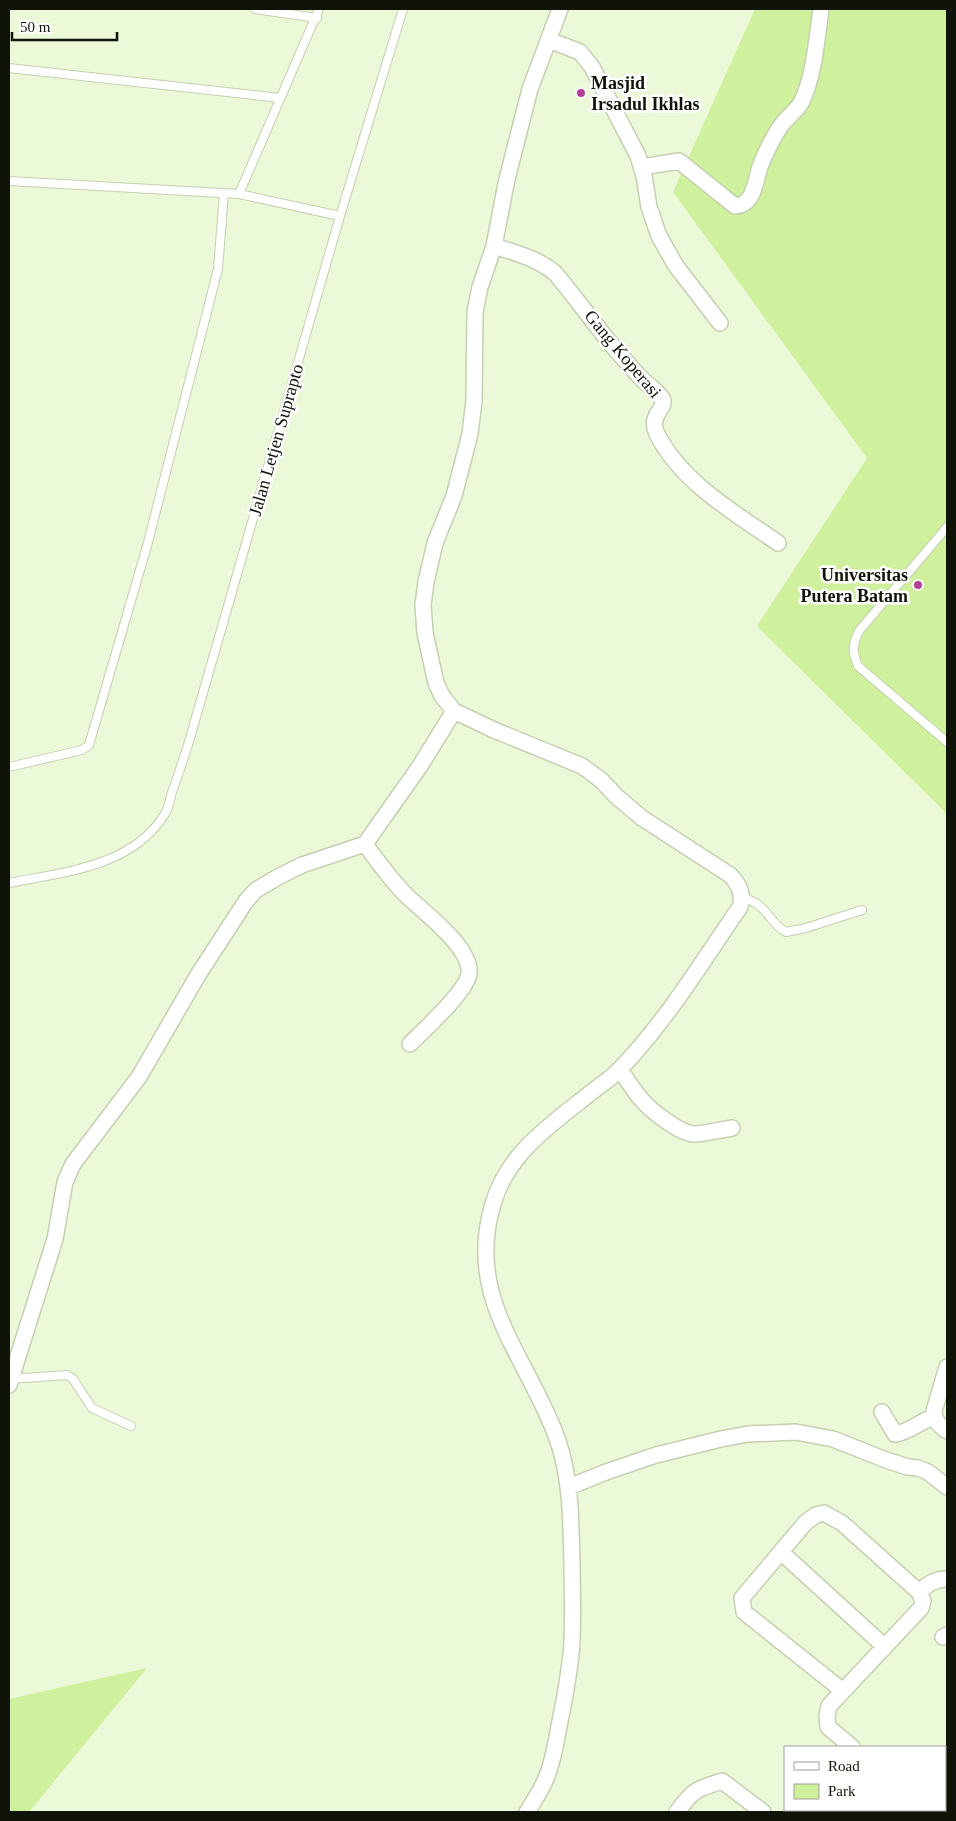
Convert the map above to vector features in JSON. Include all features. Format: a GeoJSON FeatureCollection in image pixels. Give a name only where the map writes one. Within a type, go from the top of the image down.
{"type":"FeatureCollection","features":[{"type":"Feature","properties":{"kind":"street"},"geometry":{"type":"LineString","coordinates":[[527,1812],[547,1776],[567,1686],[572,1625],[569,1487],[558,1442],[546,1411],[501,1323],[493,1302],[486,1268],[486,1241],[492,1208],[499,1186],[510,1166],[526,1147],[620,1070],[674,1005],[740,907],[742,898],[736,881],[730,875],[642,818],[616,796],[601,780],[582,766],[494,730],[454,711],[442,696],[436,683],[425,633],[423,605],[426,582],[436,543],[454,496],[470,434],[474,402],[475,312],[480,287],[494,246],[507,179],[530,89],[560,9]]}},
{"type":"Feature","properties":{"kind":"street"},"geometry":{"type":"LineString","coordinates":[[642,167],[679,161],[735,206],[742,206],[750,199],[770,142],[782,124],[800,104],[809,80],[821,9]]}},
{"type":"Feature","properties":{"kind":"street"},"geometry":{"type":"LineString","coordinates":[[549,40],[572,48],[586,58],[638,156],[642,167],[649,206],[659,236],[676,266],[720,323]]}},
{"type":"Feature","properties":{"kind":"street","name":"Gang Koperasi"},"geometry":{"type":"LineString","coordinates":[[494,246],[534,259],[555,273],[616,349],[641,378],[662,398],[663,405],[654,420],[654,428],[663,445],[679,465],[696,483],[717,500],[778,543]]}},
{"type":"Feature","properties":{"kind":"street"},"geometry":{"type":"LineString","coordinates":[[10,1381],[55,1239],[65,1182],[72,1164],[139,1077],[198,976],[246,901],[263,885],[294,869],[365,844],[420,766],[454,711]]}},
{"type":"Feature","properties":{"kind":"street"},"geometry":{"type":"LineString","coordinates":[[365,844],[381,868],[406,895],[447,933],[461,950],[469,967],[469,975],[461,990],[410,1044]]}},
{"type":"Feature","properties":{"kind":"street"},"geometry":{"type":"LineString","coordinates":[[620,1070],[648,1106],[687,1133],[696,1134],[732,1128]]}},
{"type":"Feature","properties":{"kind":"street"},"geometry":{"type":"LineString","coordinates":[[947,1367],[934,1411],[934,1417],[947,1431]]}},
{"type":"Feature","properties":{"kind":"street"},"geometry":{"type":"LineString","coordinates":[[882,1412],[895,1434],[907,1431],[921,1422],[934,1417]]}},
{"type":"Feature","properties":{"kind":"street"},"geometry":{"type":"LineString","coordinates":[[569,1487],[656,1455],[721,1439],[748,1434],[796,1432],[833,1439],[886,1460],[923,1470],[947,1487]]}},
{"type":"Feature","properties":{"kind":"street"},"geometry":{"type":"LineString","coordinates":[[843,1691],[744,1612],[742,1598],[806,1522],[816,1515],[824,1513],[842,1523],[919,1592],[923,1601],[921,1608],[829,1706],[827,1716],[828,1727],[851,1746]]}},
{"type":"Feature","properties":{"kind":"street"},"geometry":{"type":"LineString","coordinates":[[782,1552],[885,1647]]}},
{"type":"Feature","properties":{"kind":"street"},"geometry":{"type":"LineString","coordinates":[[919,1592],[928,1584],[937,1580],[947,1579]]}},
{"type":"Feature","properties":{"kind":"street"},"geometry":{"type":"LineString","coordinates":[[677,1812],[691,1793],[699,1788],[722,1781],[764,1812]]}},
{"type":"Feature","properties":{"kind":"lane"},"geometry":{"type":"LineString","coordinates":[[255,9],[316,18]]}},
{"type":"Feature","properties":{"kind":"lane"},"geometry":{"type":"LineString","coordinates":[[239,194],[319,9]]}},
{"type":"Feature","properties":{"kind":"lane","name":"Jalan Letjen Suprapto"},"geometry":{"type":"LineString","coordinates":[[9,883],[88,868],[118,856],[135,846],[166,813],[188,745],[340,216],[403,9]]}},
{"type":"Feature","properties":{"kind":"lane"},"geometry":{"type":"LineString","coordinates":[[9,68],[280,98]]}},
{"type":"Feature","properties":{"kind":"lane"},"geometry":{"type":"LineString","coordinates":[[9,181],[239,194],[340,216]]}},
{"type":"Feature","properties":{"kind":"lane"},"geometry":{"type":"LineString","coordinates":[[9,767],[82,750],[90,745],[147,546],[218,269],[224,194]]}},
{"type":"Feature","properties":{"kind":"lane"},"geometry":{"type":"LineString","coordinates":[[947,527],[858,631],[853,643],[854,655],[858,666],[947,742]]}},
{"type":"Feature","properties":{"kind":"lane"},"geometry":{"type":"LineString","coordinates":[[742,898],[755,901],[786,932],[806,928],[862,910]]}},
{"type":"Feature","properties":{"kind":"lane"},"geometry":{"type":"LineString","coordinates":[[10,1381],[67,1374],[73,1379],[92,1408],[131,1426]]}},
{"type":"Feature","properties":{"kind":"green space"},"geometry":{"type":"Polygon","coordinates":[[[755,9],[947,9],[947,814],[757,626],[867,458],[673,192],[755,9]]]}},
{"type":"Feature","properties":{"kind":"green space"},"geometry":{"type":"Polygon","coordinates":[[[147,1668],[29,1812],[9,1812],[9,1699],[147,1668]]]}},
{"type":"Feature","properties":{"kind":"place","name":"Masjid Irsadul Ikhlas"},"geometry":{"type":"Point","coordinates":[581,93]}},
{"type":"Feature","properties":{"kind":"place","name":"Universitas Putera Batam"},"geometry":{"type":"Point","coordinates":[918,585]}}]}
